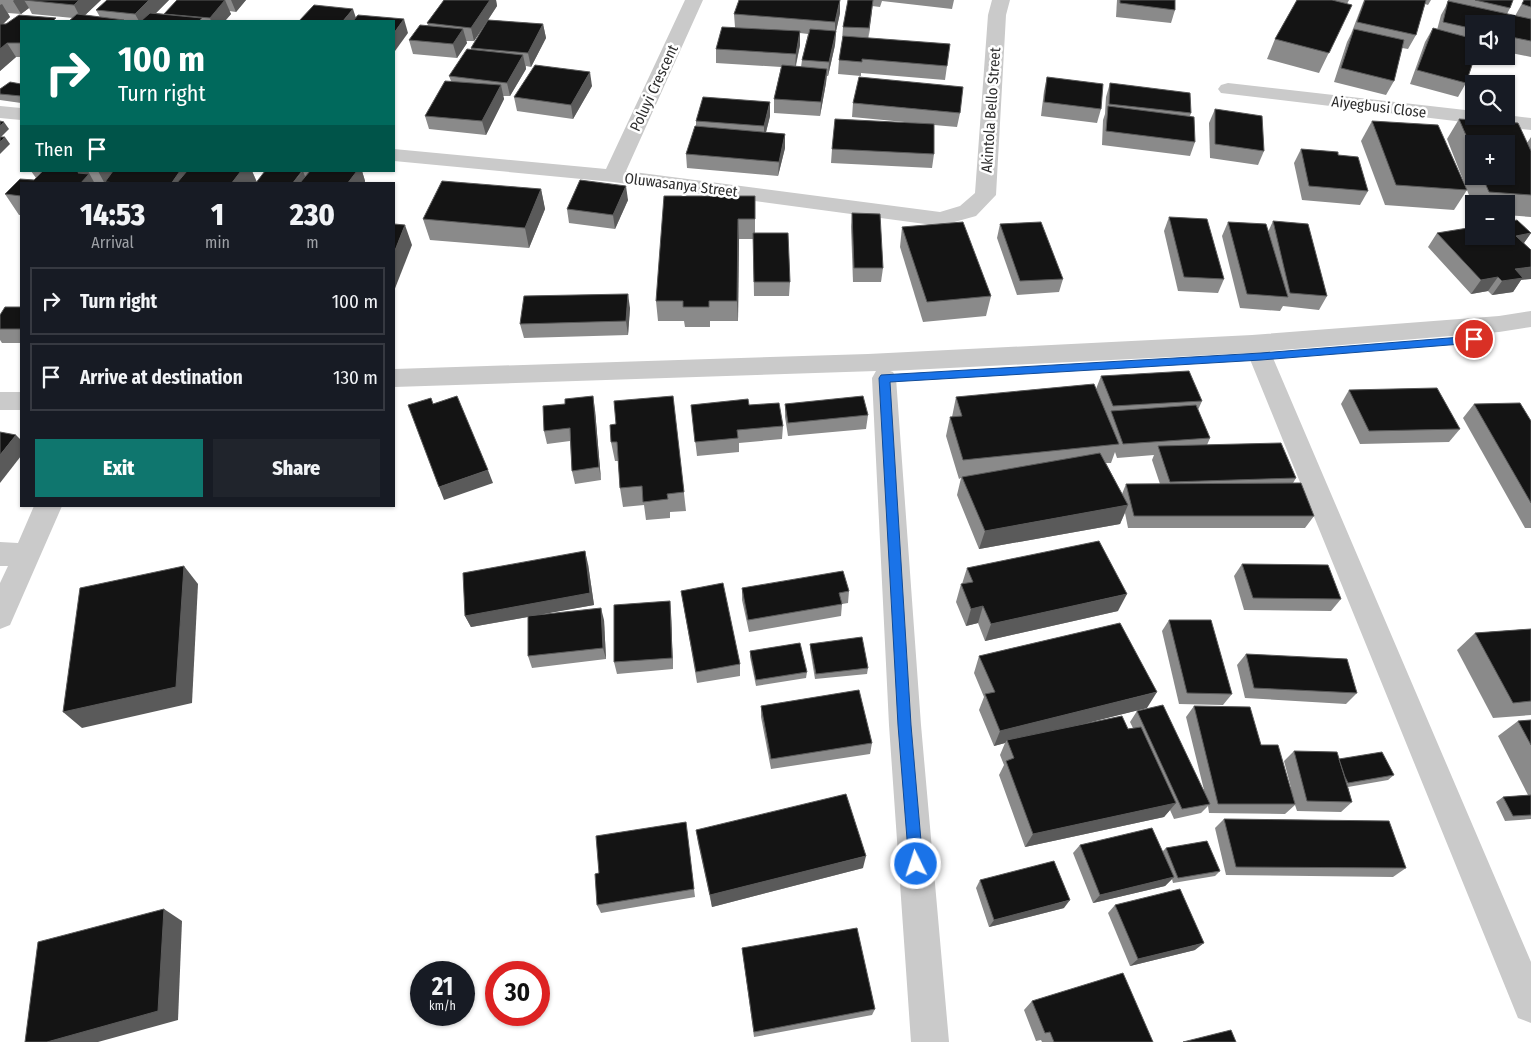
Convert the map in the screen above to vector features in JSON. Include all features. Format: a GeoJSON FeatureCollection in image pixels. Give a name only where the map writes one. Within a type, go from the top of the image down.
{"type":"FeatureCollection","features":[{"type":"Feature","properties":{"kind":"street","name":"Poluyi Crescent"},"geometry":{"type":"LineString","coordinates":[[613,176],[694,0]]}},
{"type":"Feature","properties":{"kind":"street","name":"Akintola Bello Street"},"geometry":{"type":"LineString","coordinates":[[968,212],[986,196],[997,15],[1001,0]]}},
{"type":"Feature","properties":{"kind":"street","name":"Aiyegbusi Close"},"geometry":{"type":"LineString","coordinates":[[1228,89],[1531,124]]}},
{"type":"Feature","properties":{"kind":"street"},"geometry":{"type":"LineString","coordinates":[[0,112],[20,114]]}},
{"type":"Feature","properties":{"kind":"street","name":"Oluwasanya Street"},"geometry":{"type":"LineString","coordinates":[[395,155],[613,176],[940,219],[968,212]]}},
{"type":"Feature","properties":{"kind":"street"},"geometry":{"type":"LineString","coordinates":[[395,378],[868,363],[1252,344],[1499,324],[1531,319]]}},
{"type":"Feature","properties":{"kind":"street"},"geometry":{"type":"LineString","coordinates":[[395,392],[884,378],[1261,357],[1531,333]]}},
{"type":"Feature","properties":{"kind":"street"},"geometry":{"type":"LineString","coordinates":[[1261,357],[1531,1005]]}},
{"type":"Feature","properties":{"kind":"street"},"geometry":{"type":"LineString","coordinates":[[884,378],[905,725],[930,1042]]}},
{"type":"Feature","properties":{"kind":"street"},"geometry":{"type":"LineString","coordinates":[[0,387],[20,387]]}},
{"type":"Feature","properties":{"kind":"street"},"geometry":{"type":"LineString","coordinates":[[0,401],[20,401]]}},
{"type":"Feature","properties":{"kind":"street"},"geometry":{"type":"LineString","coordinates":[[0,616],[13,555],[47,507]]}},
{"type":"Feature","properties":{"kind":"building"},"geometry":{"type":"Polygon","coordinates":[[[24,0],[79,0],[74,5],[24,0]]]}},
{"type":"Feature","properties":{"kind":"building"},"geometry":{"type":"Polygon","coordinates":[[[107,0],[149,0],[135,14],[96,10],[107,0]]]}},
{"type":"Feature","properties":{"kind":"building"},"geometry":{"type":"Polygon","coordinates":[[[177,0],[225,0],[210,18],[164,14],[177,0]]]}},
{"type":"Feature","properties":{"kind":"building"},"geometry":{"type":"Polygon","coordinates":[[[444,0],[490,0],[471,28],[427,23],[444,0]]]}},
{"type":"Feature","properties":{"kind":"building"},"geometry":{"type":"Polygon","coordinates":[[[739,0],[840,0],[835,22],[734,14],[739,0]]]}},
{"type":"Feature","properties":{"kind":"building"},"geometry":{"type":"Polygon","coordinates":[[[848,0],[873,0],[869,28],[843,27],[848,0]]]}},
{"type":"Feature","properties":{"kind":"building"},"geometry":{"type":"Polygon","coordinates":[[[1120,0],[1175,0],[1175,10],[1120,3],[1120,0]]]}},
{"type":"Feature","properties":{"kind":"building"},"geometry":{"type":"Polygon","coordinates":[[[1297,0],[1332,0],[1352,5],[1329,53],[1275,39],[1297,0]]]}},
{"type":"Feature","properties":{"kind":"building"},"geometry":{"type":"Polygon","coordinates":[[[1365,0],[1426,0],[1416,35],[1357,22],[1365,0]]]}},
{"type":"Feature","properties":{"kind":"building"},"geometry":{"type":"Polygon","coordinates":[[[1475,0],[1513,0],[1510,8],[1475,0]]]}},
{"type":"Feature","properties":{"kind":"building"},"geometry":{"type":"Polygon","coordinates":[[[1524,0],[1531,0],[1531,7],[1522,4],[1524,0]]]}},
{"type":"Feature","properties":{"kind":"building"},"geometry":{"type":"Polygon","coordinates":[[[1448,1],[1513,15],[1465,15],[1465,27],[1443,22],[1448,1]]]}},
{"type":"Feature","properties":{"kind":"building"},"geometry":{"type":"Polygon","coordinates":[[[314,5],[353,9],[344,20],[300,20],[314,5]]]}},
{"type":"Feature","properties":{"kind":"building"},"geometry":{"type":"Polygon","coordinates":[[[150,13],[202,18],[200,20],[142,20],[150,13]]]}},
{"type":"Feature","properties":{"kind":"building"},"geometry":{"type":"Polygon","coordinates":[[[77,14],[124,20],[70,20],[77,14]]]}},
{"type":"Feature","properties":{"kind":"building"},"geometry":{"type":"Polygon","coordinates":[[[19,15],[56,18],[54,20],[20,20],[20,43],[7,43],[0,49],[0,24],[6,24],[19,15]]]}},
{"type":"Feature","properties":{"kind":"building"},"geometry":{"type":"Polygon","coordinates":[[[358,15],[404,19],[395,32],[395,20],[354,20],[358,15]]]}},
{"type":"Feature","properties":{"kind":"building"},"geometry":{"type":"Polygon","coordinates":[[[1515,16],[1531,19],[1531,41],[1515,38],[1515,16]]]}},
{"type":"Feature","properties":{"kind":"building"},"geometry":{"type":"Polygon","coordinates":[[[488,20],[543,24],[528,53],[471,48],[488,20]]]}},
{"type":"Feature","properties":{"kind":"building"},"geometry":{"type":"Polygon","coordinates":[[[420,25],[463,29],[453,44],[409,40],[420,25]]]}},
{"type":"Feature","properties":{"kind":"building"},"geometry":{"type":"Polygon","coordinates":[[[722,27],[800,31],[796,54],[716,49],[722,27]]]}},
{"type":"Feature","properties":{"kind":"building"},"geometry":{"type":"Polygon","coordinates":[[[1433,28],[1465,37],[1465,65],[1472,65],[1469,75],[1465,75],[1465,83],[1417,70],[1433,28]]]}},
{"type":"Feature","properties":{"kind":"building"},"geometry":{"type":"Polygon","coordinates":[[[810,29],[836,31],[829,62],[802,60],[810,29]]]}},
{"type":"Feature","properties":{"kind":"building"},"geometry":{"type":"Polygon","coordinates":[[[1354,29],[1404,40],[1394,81],[1341,68],[1354,29]]]}},
{"type":"Feature","properties":{"kind":"building"},"geometry":{"type":"Polygon","coordinates":[[[843,36],[950,44],[947,66],[862,59],[862,62],[839,60],[843,36]]]}},
{"type":"Feature","properties":{"kind":"building"},"geometry":{"type":"Polygon","coordinates":[[[467,49],[523,55],[507,83],[449,76],[467,49]]]}},
{"type":"Feature","properties":{"kind":"building"},"geometry":{"type":"Polygon","coordinates":[[[535,65],[590,72],[571,105],[514,97],[535,65]]]}},
{"type":"Feature","properties":{"kind":"building"},"geometry":{"type":"Polygon","coordinates":[[[782,65],[827,69],[821,102],[774,99],[782,65]]]}},
{"type":"Feature","properties":{"kind":"building"},"geometry":{"type":"Polygon","coordinates":[[[859,77],[963,87],[960,113],[853,103],[859,77]]]}},
{"type":"Feature","properties":{"kind":"building"},"geometry":{"type":"Polygon","coordinates":[[[1047,77],[1103,84],[1101,109],[1044,102],[1047,77]]]}},
{"type":"Feature","properties":{"kind":"building"},"geometry":{"type":"Polygon","coordinates":[[[445,81],[501,85],[482,121],[425,116],[445,81]]]}},
{"type":"Feature","properties":{"kind":"building"},"geometry":{"type":"Polygon","coordinates":[[[10,82],[20,84],[20,96],[0,94],[0,89],[10,82]]]}},
{"type":"Feature","properties":{"kind":"building"},"geometry":{"type":"Polygon","coordinates":[[[1110,83],[1190,93],[1191,113],[1109,104],[1110,83]]]}},
{"type":"Feature","properties":{"kind":"building"},"geometry":{"type":"Polygon","coordinates":[[[703,97],[770,102],[764,126],[696,121],[703,97]]]}},
{"type":"Feature","properties":{"kind":"building"},"geometry":{"type":"Polygon","coordinates":[[[1108,106],[1194,117],[1195,142],[1106,131],[1108,106]]]}},
{"type":"Feature","properties":{"kind":"building"},"geometry":{"type":"Polygon","coordinates":[[[1215,109],[1262,116],[1264,151],[1215,144],[1215,109]]]}},
{"type":"Feature","properties":{"kind":"building"},"geometry":{"type":"Polygon","coordinates":[[[835,119],[934,124],[934,154],[832,149],[835,119]]]}},
{"type":"Feature","properties":{"kind":"building"},"geometry":{"type":"Polygon","coordinates":[[[1459,119],[1465,119],[1465,125],[1515,125],[1515,123],[1518,123],[1531,151],[1531,195],[1489,192],[1486,185],[1515,185],[1515,135],[1466,135],[1459,119]]]}},
{"type":"Feature","properties":{"kind":"building"},"geometry":{"type":"Polygon","coordinates":[[[1372,121],[1438,125],[1467,190],[1396,185],[1372,121]]]}},
{"type":"Feature","properties":{"kind":"building"},"geometry":{"type":"Polygon","coordinates":[[[695,126],[785,134],[779,162],[686,154],[695,126]]]}},
{"type":"Feature","properties":{"kind":"building"},"geometry":{"type":"Polygon","coordinates":[[[1301,149],[1338,152],[1338,155],[1358,157],[1368,191],[1309,186],[1301,149]]]}},
{"type":"Feature","properties":{"kind":"building"},"geometry":{"type":"Polygon","coordinates":[[[42,172],[78,172],[89,174],[82,182],[20,182],[20,196],[5,194],[20,179],[34,180],[42,172]]]}},
{"type":"Feature","properties":{"kind":"building"},"geometry":{"type":"Polygon","coordinates":[[[112,172],[179,172],[172,182],[105,182],[112,172]]]}},
{"type":"Feature","properties":{"kind":"building"},"geometry":{"type":"Polygon","coordinates":[[[186,172],[240,172],[233,182],[178,182],[186,172]]]}},
{"type":"Feature","properties":{"kind":"building"},"geometry":{"type":"Polygon","coordinates":[[[264,172],[301,172],[294,182],[257,182],[264,172]]]}},
{"type":"Feature","properties":{"kind":"building"},"geometry":{"type":"Polygon","coordinates":[[[309,172],[356,172],[349,182],[301,182],[309,172]]]}},
{"type":"Feature","properties":{"kind":"building"},"geometry":{"type":"Polygon","coordinates":[[[580,180],[626,186],[613,215],[567,209],[580,180]]]}},
{"type":"Feature","properties":{"kind":"building"},"geometry":{"type":"Polygon","coordinates":[[[442,181],[541,189],[525,228],[423,219],[442,181]]]}},
{"type":"Feature","properties":{"kind":"building"},"geometry":{"type":"Polygon","coordinates":[[[664,196],[755,196],[755,219],[738,219],[737,301],[709,301],[709,307],[683,307],[683,301],[656,301],[664,196]]]}},
{"type":"Feature","properties":{"kind":"building"},"geometry":{"type":"Polygon","coordinates":[[[852,213],[880,214],[883,268],[854,268],[852,213]]]}},
{"type":"Feature","properties":{"kind":"building"},"geometry":{"type":"Polygon","coordinates":[[[1169,217],[1207,219],[1224,279],[1184,277],[1169,217]]]}},
{"type":"Feature","properties":{"kind":"building"},"geometry":{"type":"Polygon","coordinates":[[[1515,220],[1517,220],[1531,233],[1516,236],[1531,250],[1531,267],[1515,269],[1523,278],[1502,281],[1498,277],[1481,280],[1437,233],[1465,228],[1465,245],[1515,245],[1515,220]]]}},
{"type":"Feature","properties":{"kind":"building"},"geometry":{"type":"Polygon","coordinates":[[[1273,221],[1308,224],[1327,296],[1290,293],[1273,221]]]}},
{"type":"Feature","properties":{"kind":"building"},"geometry":{"type":"Polygon","coordinates":[[[963,222],[991,296],[927,302],[902,227],[963,222]]]}},
{"type":"Feature","properties":{"kind":"building"},"geometry":{"type":"Polygon","coordinates":[[[1041,222],[1063,279],[1020,281],[1000,224],[1041,222]]]}},
{"type":"Feature","properties":{"kind":"building"},"geometry":{"type":"Polygon","coordinates":[[[1228,222],[1266,224],[1288,297],[1247,294],[1228,222]]]}},
{"type":"Feature","properties":{"kind":"building"},"geometry":{"type":"Polygon","coordinates":[[[395,224],[405,225],[395,250],[395,224]]]}},
{"type":"Feature","properties":{"kind":"building"},"geometry":{"type":"Polygon","coordinates":[[[753,233],[788,233],[790,282],[754,282],[753,233]]]}},
{"type":"Feature","properties":{"kind":"building"},"geometry":{"type":"Polygon","coordinates":[[[628,294],[626,321],[520,324],[524,296],[628,294]]]}},
{"type":"Feature","properties":{"kind":"building"},"geometry":{"type":"Polygon","coordinates":[[[5,307],[20,307],[20,329],[0,329],[0,315],[5,307]]]}},
{"type":"Feature","properties":{"kind":"building"},"geometry":{"type":"Polygon","coordinates":[[[1189,371],[1202,401],[1113,406],[1101,376],[1189,371]]]}},
{"type":"Feature","properties":{"kind":"building"},"geometry":{"type":"Polygon","coordinates":[[[1094,384],[1119,444],[963,460],[950,417],[962,416],[956,397],[1094,384]]]}},
{"type":"Feature","properties":{"kind":"building"},"geometry":{"type":"Polygon","coordinates":[[[1437,388],[1460,429],[1369,431],[1349,390],[1437,388]]]}},
{"type":"Feature","properties":{"kind":"building"},"geometry":{"type":"Polygon","coordinates":[[[457,396],[488,470],[439,487],[408,405],[431,398],[433,404],[457,396]]]}},
{"type":"Feature","properties":{"kind":"building"},"geometry":{"type":"Polygon","coordinates":[[[593,396],[599,467],[572,471],[570,428],[544,431],[543,406],[565,404],[565,399],[593,396]]]}},
{"type":"Feature","properties":{"kind":"building"},"geometry":{"type":"Polygon","coordinates":[[[673,396],[684,492],[667,494],[668,499],[643,502],[642,486],[620,488],[617,442],[611,442],[610,425],[616,424],[614,401],[673,396]]]}},
{"type":"Feature","properties":{"kind":"building"},"geometry":{"type":"Polygon","coordinates":[[[863,396],[868,415],[788,423],[785,404],[863,396]]]}},
{"type":"Feature","properties":{"kind":"building"},"geometry":{"type":"Polygon","coordinates":[[[748,399],[749,405],[779,403],[783,426],[737,430],[738,438],[695,442],[691,405],[748,399]]]}},
{"type":"Feature","properties":{"kind":"building"},"geometry":{"type":"Polygon","coordinates":[[[1520,403],[1531,421],[1531,503],[1474,404],[1520,403]]]}},
{"type":"Feature","properties":{"kind":"building"},"geometry":{"type":"Polygon","coordinates":[[[1196,405],[1210,438],[1123,444],[1111,411],[1196,405]]]}},
{"type":"Feature","properties":{"kind":"building"},"geometry":{"type":"Polygon","coordinates":[[[0,432],[16,435],[0,455],[0,432]]]}},
{"type":"Feature","properties":{"kind":"building"},"geometry":{"type":"Polygon","coordinates":[[[1281,443],[1296,478],[1170,482],[1158,446],[1281,443]]]}},
{"type":"Feature","properties":{"kind":"building"},"geometry":{"type":"Polygon","coordinates":[[[1100,453],[1128,505],[985,531],[962,477],[1100,453]]]}},
{"type":"Feature","properties":{"kind":"building"},"geometry":{"type":"Polygon","coordinates":[[[1301,483],[1314,516],[1134,516],[1126,484],[1301,483]]]}},
{"type":"Feature","properties":{"kind":"building"},"geometry":{"type":"Polygon","coordinates":[[[1099,541],[1127,594],[991,624],[983,606],[971,609],[961,584],[973,582],[967,568],[1099,541]]]}},
{"type":"Feature","properties":{"kind":"building"},"geometry":{"type":"Polygon","coordinates":[[[585,551],[590,593],[465,616],[463,573],[585,551]]]}},
{"type":"Feature","properties":{"kind":"building"},"geometry":{"type":"Polygon","coordinates":[[[1242,564],[1328,565],[1341,599],[1253,598],[1242,564]]]}},
{"type":"Feature","properties":{"kind":"building"},"geometry":{"type":"Polygon","coordinates":[[[184,566],[176,687],[63,712],[80,588],[184,566]]]}},
{"type":"Feature","properties":{"kind":"building"},"geometry":{"type":"Polygon","coordinates":[[[843,571],[849,591],[839,593],[842,604],[748,620],[742,588],[843,571]]]}},
{"type":"Feature","properties":{"kind":"building"},"geometry":{"type":"Polygon","coordinates":[[[723,583],[740,664],[696,672],[681,591],[723,583]]]}},
{"type":"Feature","properties":{"kind":"building"},"geometry":{"type":"Polygon","coordinates":[[[670,601],[672,658],[614,662],[614,605],[670,601]]]}},
{"type":"Feature","properties":{"kind":"building"},"geometry":{"type":"Polygon","coordinates":[[[601,608],[603,648],[528,656],[528,616],[601,608]]]}},
{"type":"Feature","properties":{"kind":"building"},"geometry":{"type":"Polygon","coordinates":[[[1169,620],[1211,620],[1232,694],[1187,693],[1169,620]]]}},
{"type":"Feature","properties":{"kind":"building"},"geometry":{"type":"Polygon","coordinates":[[[1120,623],[1157,692],[1000,731],[985,694],[995,692],[979,656],[1120,623]]]}},
{"type":"Feature","properties":{"kind":"building"},"geometry":{"type":"Polygon","coordinates":[[[1531,629],[1531,701],[1513,703],[1475,633],[1531,629]]]}},
{"type":"Feature","properties":{"kind":"building"},"geometry":{"type":"Polygon","coordinates":[[[862,637],[868,668],[816,674],[810,644],[862,637]]]}},
{"type":"Feature","properties":{"kind":"building"},"geometry":{"type":"Polygon","coordinates":[[[800,643],[807,672],[756,680],[750,651],[800,643]]]}},
{"type":"Feature","properties":{"kind":"building"},"geometry":{"type":"Polygon","coordinates":[[[1246,654],[1347,659],[1357,693],[1254,688],[1246,654]]]}},
{"type":"Feature","properties":{"kind":"building"},"geometry":{"type":"Polygon","coordinates":[[[859,690],[872,743],[771,759],[761,706],[859,690]]]}},
{"type":"Feature","properties":{"kind":"building"},"geometry":{"type":"Polygon","coordinates":[[[1163,705],[1210,804],[1182,809],[1137,711],[1163,705]]]}},
{"type":"Feature","properties":{"kind":"building"},"geometry":{"type":"Polygon","coordinates":[[[1194,706],[1250,707],[1261,745],[1278,745],[1295,804],[1218,804],[1194,706]]]}},
{"type":"Feature","properties":{"kind":"building"},"geometry":{"type":"Polygon","coordinates":[[[1122,716],[1128,729],[1141,727],[1176,803],[1033,834],[1006,761],[1014,758],[1007,740],[1122,716]]]}},
{"type":"Feature","properties":{"kind":"building"},"geometry":{"type":"Polygon","coordinates":[[[1531,720],[1531,745],[1518,721],[1531,720]]]}},
{"type":"Feature","properties":{"kind":"building"},"geometry":{"type":"Polygon","coordinates":[[[1294,751],[1337,752],[1352,802],[1307,801],[1294,751]]]}},
{"type":"Feature","properties":{"kind":"building"},"geometry":{"type":"Polygon","coordinates":[[[1382,752],[1394,775],[1348,783],[1339,759],[1382,752]]]}},
{"type":"Feature","properties":{"kind":"building"},"geometry":{"type":"Polygon","coordinates":[[[846,794],[866,856],[710,895],[696,830],[846,794]]]}},
{"type":"Feature","properties":{"kind":"building"},"geometry":{"type":"Polygon","coordinates":[[[1531,795],[1531,815],[1513,816],[1503,797],[1531,795]]]}},
{"type":"Feature","properties":{"kind":"building"},"geometry":{"type":"Polygon","coordinates":[[[1224,819],[1389,821],[1406,868],[1236,867],[1224,819]]]}},
{"type":"Feature","properties":{"kind":"building"},"geometry":{"type":"Polygon","coordinates":[[[686,822],[694,889],[597,905],[595,874],[599,873],[596,836],[686,822]]]}},
{"type":"Feature","properties":{"kind":"building"},"geometry":{"type":"Polygon","coordinates":[[[1152,828],[1174,877],[1100,895],[1080,845],[1152,828]]]}},
{"type":"Feature","properties":{"kind":"building"},"geometry":{"type":"Polygon","coordinates":[[[1207,841],[1220,871],[1178,878],[1166,848],[1207,841]]]}},
{"type":"Feature","properties":{"kind":"building"},"geometry":{"type":"Polygon","coordinates":[[[1054,861],[1070,900],[994,920],[980,880],[1054,861]]]}},
{"type":"Feature","properties":{"kind":"building"},"geometry":{"type":"Polygon","coordinates":[[[1180,889],[1204,943],[1138,959],[1115,905],[1180,889]]]}},
{"type":"Feature","properties":{"kind":"building"},"geometry":{"type":"Polygon","coordinates":[[[164,909],[158,1011],[47,1042],[25,1042],[38,942],[164,909]]]}},
{"type":"Feature","properties":{"kind":"building"},"geometry":{"type":"Polygon","coordinates":[[[857,928],[875,1009],[754,1032],[742,948],[857,928]]]}},
{"type":"Feature","properties":{"kind":"building"},"geometry":{"type":"Polygon","coordinates":[[[1123,973],[1153,1042],[1054,1042],[1050,1032],[1045,1033],[1032,1001],[1123,973]]]}},
{"type":"Feature","properties":{"kind":"building"},"geometry":{"type":"Polygon","coordinates":[[[1231,1030],[1236,1042],[1183,1042],[1231,1030]]]}},
{"type":"Feature","properties":{"kind":"route"},"geometry":{"type":"LineString","coordinates":[[916,864],[905,725],[884,378],[1261,357],[1474,339]]}}]}
